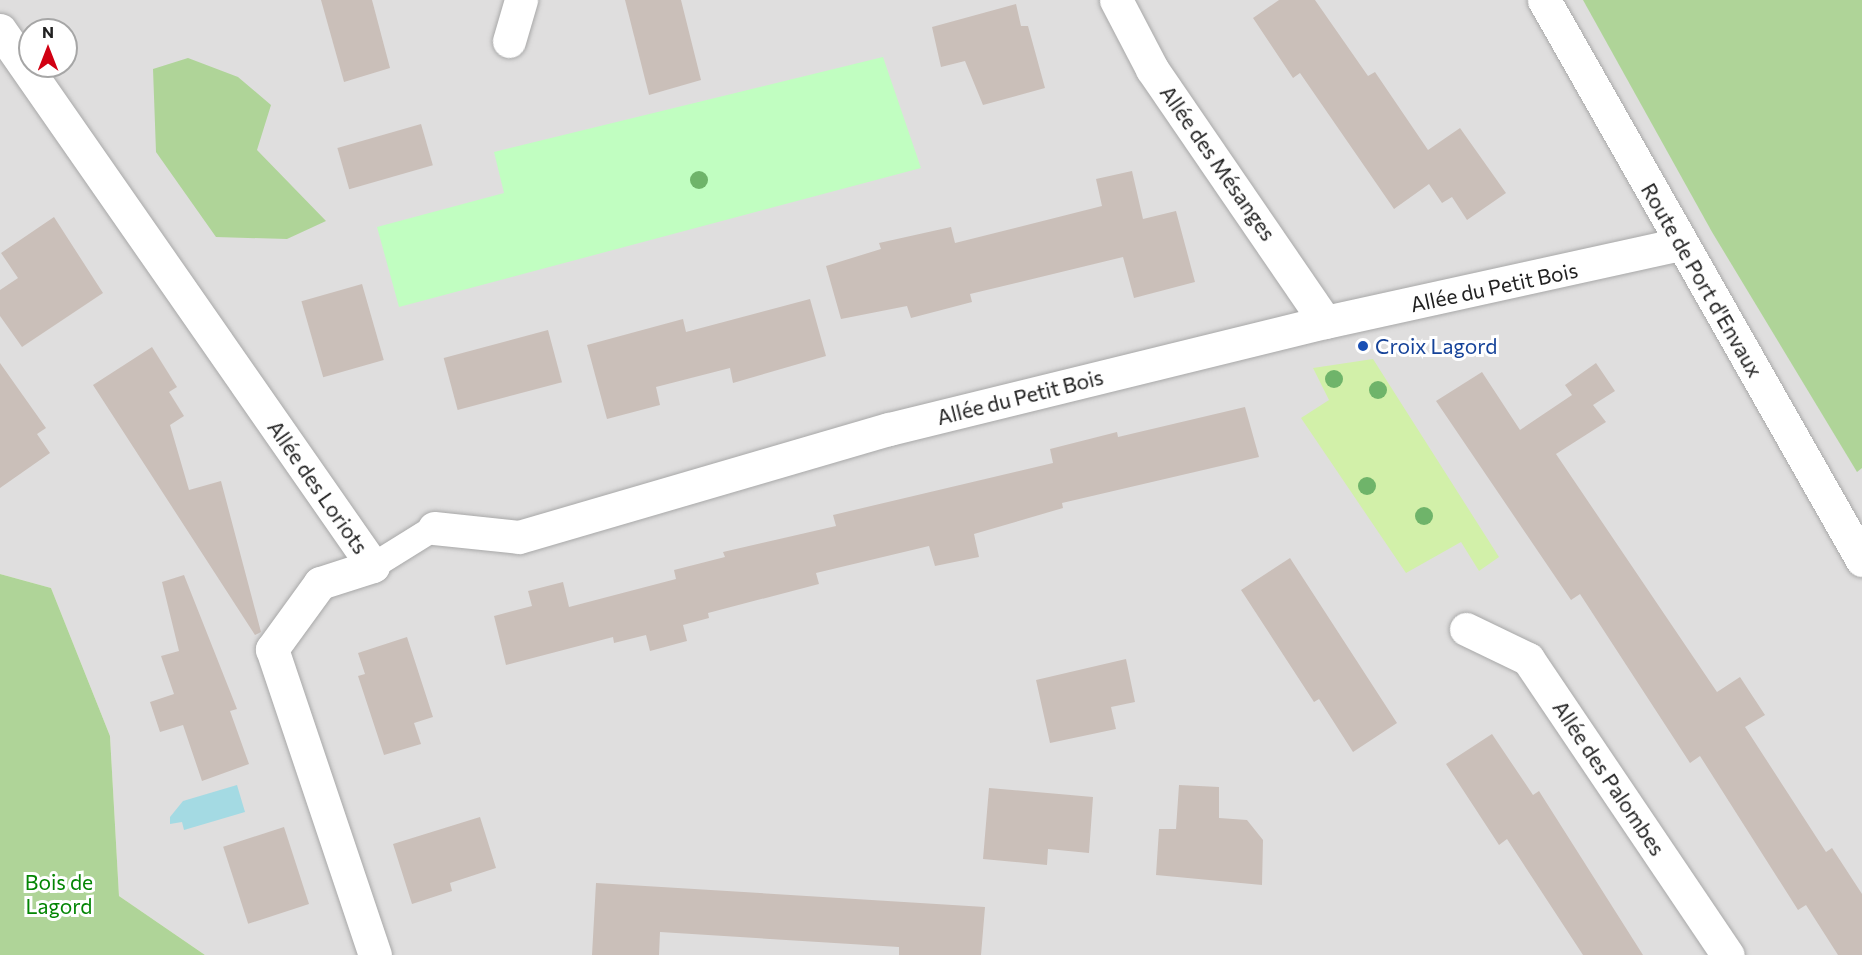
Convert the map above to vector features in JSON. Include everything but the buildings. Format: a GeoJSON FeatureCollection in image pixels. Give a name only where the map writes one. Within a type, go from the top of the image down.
{"type":"FeatureCollection","features":[{"type":"Feature","properties":{"kind":"street"},"geometry":{"type":"LineString","coordinates":[[508,41],[521,0]]}},
{"type":"Feature","properties":{"kind":"street","name":"Allée des Mésanges"},"geometry":{"type":"LineString","coordinates":[[1116,0],[1152,69],[1325,322]]}},
{"type":"Feature","properties":{"kind":"street","name":"Route de Port d'Envaux"},"geometry":{"type":"LineString","coordinates":[[1544,0],[1862,560]]}},
{"type":"Feature","properties":{"kind":"street","name":"Allée des Loriots"},"geometry":{"type":"LineString","coordinates":[[0,30],[373,566],[320,583],[272,649],[375,955]]}},
{"type":"Feature","properties":{"kind":"street","name":"Allée du Petit Bois"},"geometry":{"type":"LineString","coordinates":[[373,566],[434,528],[519,537],[889,429],[1325,322],[1681,244]]}},
{"type":"Feature","properties":{"kind":"street","name":"Allée des Palombes"},"geometry":{"type":"LineString","coordinates":[[1466,629],[1528,659],[1728,955]]}},
{"type":"Feature","properties":{"kind":"shaded area"},"geometry":{"type":"Polygon","coordinates":[[[0,0],[1862,0],[1862,955],[205,955],[119,896],[110,736],[51,588],[0,574],[0,0]]]}},
{"type":"Feature","properties":{"kind":"green space"},"geometry":{"type":"Polygon","coordinates":[[[1583,0],[1862,0],[1862,468],[1857,472],[1712,232],[1583,0]]]}},
{"type":"Feature","properties":{"kind":"green space"},"geometry":{"type":"Polygon","coordinates":[[[883,57],[921,168],[399,307],[377,227],[504,193],[494,152],[883,57]]]}},
{"type":"Feature","properties":{"kind":"green space"},"geometry":{"type":"Polygon","coordinates":[[[188,58],[238,77],[271,105],[257,150],[326,221],[287,239],[216,237],[156,152],[153,69],[188,58]]]}},
{"type":"Feature","properties":{"kind":"green space"},"geometry":{"type":"Polygon","coordinates":[[[1373,359],[1499,557],[1479,571],[1461,542],[1406,573],[1301,418],[1329,400],[1313,368],[1373,359]]]}},
{"type":"Feature","properties":{"kind":"green space","name":"Bois de Lagord"},"geometry":{"type":"Polygon","coordinates":[[[0,574],[51,588],[110,736],[119,896],[205,955],[0,955],[0,574]]]}},
{"type":"Feature","properties":{"kind":"water"},"geometry":{"type":"Polygon","coordinates":[[[237,785],[245,812],[184,830],[182,822],[170,824],[170,817],[183,801],[237,785]]]}},
{"type":"Feature","properties":{"kind":"place","name":"Croix Lagord"},"geometry":{"type":"Point","coordinates":[1363,346]}}]}
